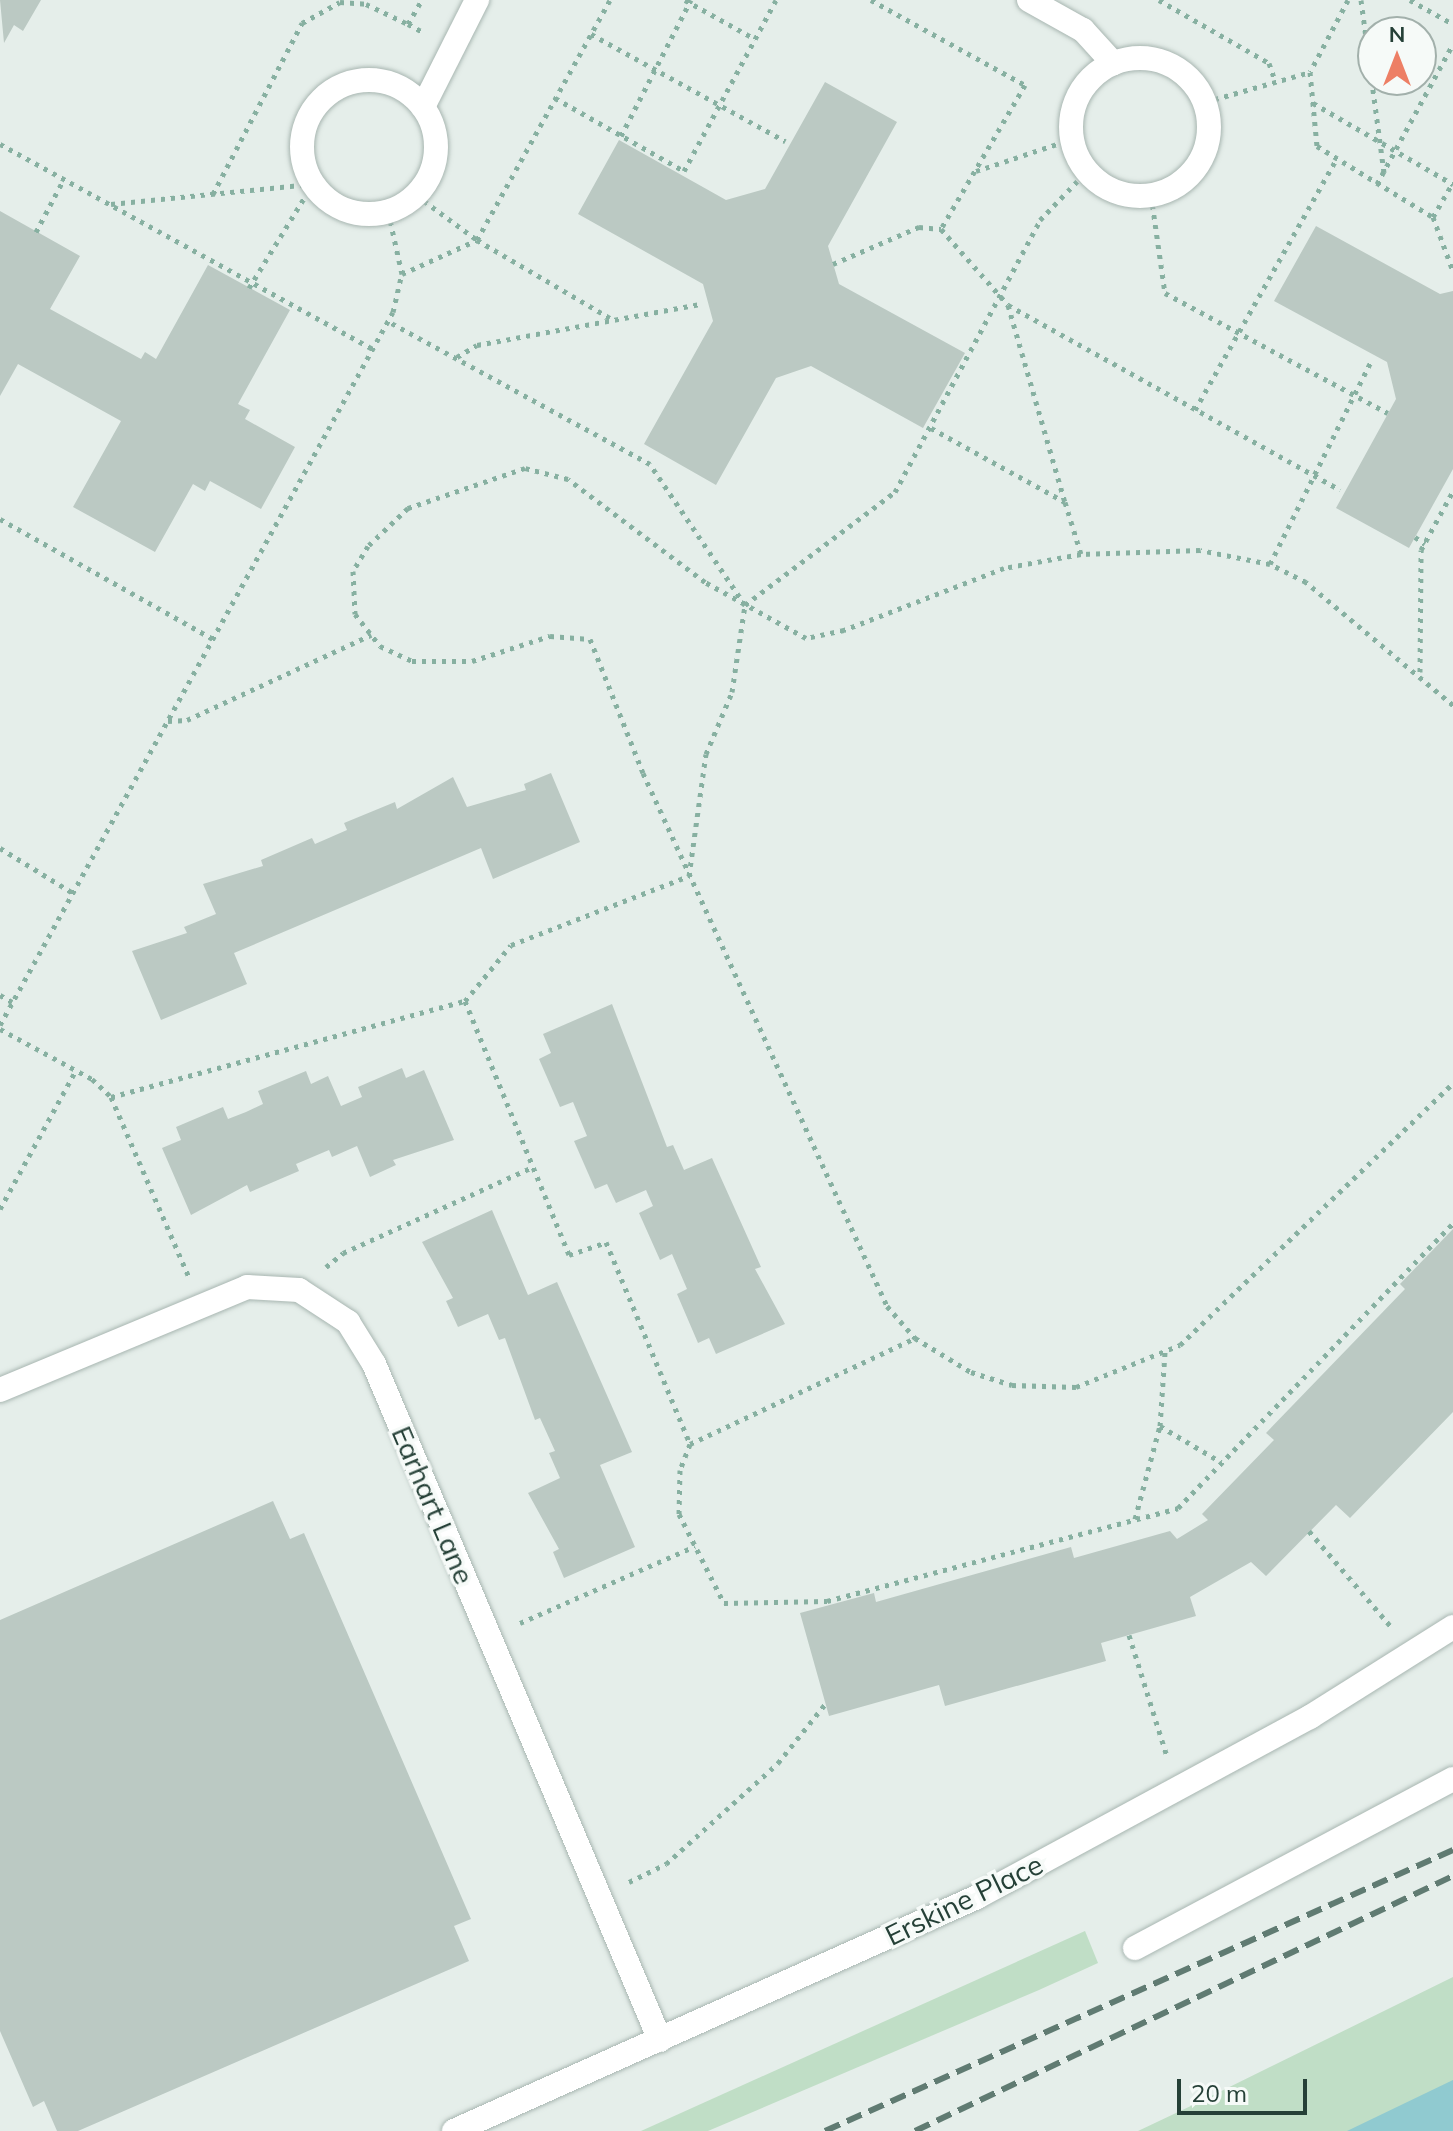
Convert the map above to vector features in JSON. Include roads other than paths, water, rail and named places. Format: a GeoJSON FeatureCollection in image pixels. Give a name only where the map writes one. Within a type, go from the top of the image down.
{"type":"FeatureCollection","features":[{"type":"Feature","properties":{"kind":"street"},"geometry":{"type":"LineString","coordinates":[[423,107],[393,84],[375,80],[339,87],[323,98],[304,129],[302,148],[313,184],[346,209],[388,211],[416,195],[435,162],[436,142],[423,107],[477,0]]}},
{"type":"Feature","properties":{"kind":"street"},"geometry":{"type":"LineString","coordinates":[[1029,0],[1083,30],[1113,63]]}},
{"type":"Feature","properties":{"kind":"street"},"geometry":{"type":"LineString","coordinates":[[1157,60],[1194,83],[1205,102],[1208,143],[1200,162],[1171,190],[1151,195],[1116,192],[1087,171],[1072,139],[1079,94],[1113,63],[1157,60]]}},
{"type":"Feature","properties":{"kind":"street","name":"Earhart Lane"},"geometry":{"type":"LineString","coordinates":[[0,1390],[247,1287],[299,1290],[333,1308],[361,1342],[660,2040]]}},
{"type":"Feature","properties":{"kind":"street","name":"Erskine Place"},"geometry":{"type":"LineString","coordinates":[[454,2131],[977,1897],[1178,1791],[1453,1627]]}},
{"type":"Feature","properties":{"kind":"street"},"geometry":{"type":"LineString","coordinates":[[1135,1948],[1453,1779]]}},
{"type":"Feature","properties":{"kind":"water"},"geometry":{"type":"Polygon","coordinates":[[[1453,2080],[1453,2131],[1347,2131],[1453,2080]]]}},
{"type":"Feature","properties":{"kind":"railway"},"geometry":{"type":"LineString","coordinates":[[825,2131],[1453,1850]]}},
{"type":"Feature","properties":{"kind":"railway"},"geometry":{"type":"LineString","coordinates":[[915,2131],[1453,1876]]}}]}
